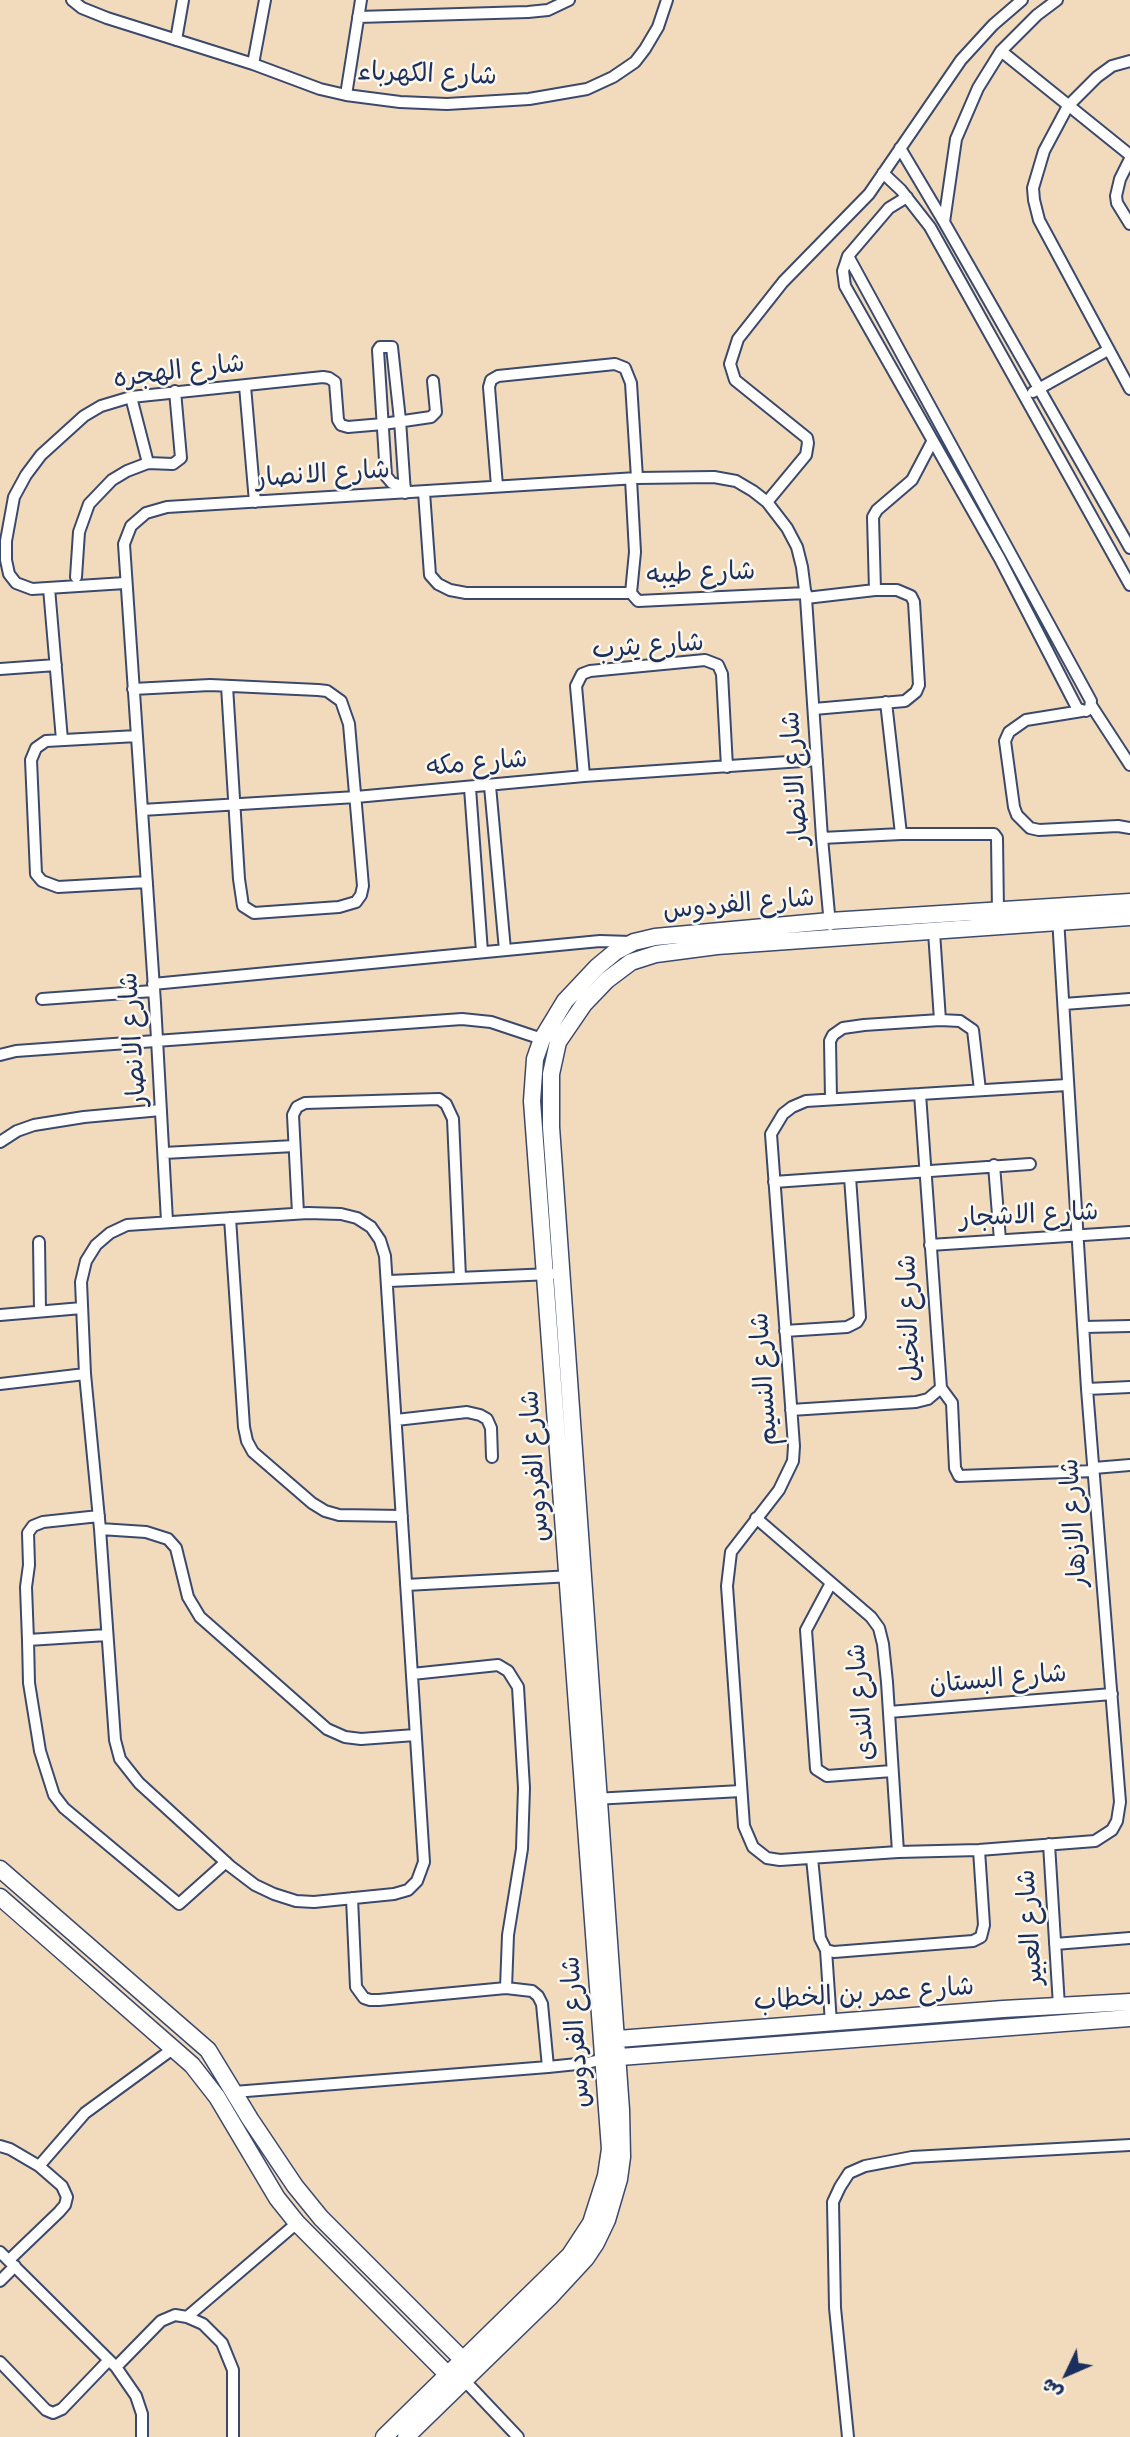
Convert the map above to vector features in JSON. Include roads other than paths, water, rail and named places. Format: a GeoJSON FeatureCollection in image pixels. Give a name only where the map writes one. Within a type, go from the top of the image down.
{"type":"FeatureCollection","features":[{"type":"Feature","properties":{"kind":"street","name":"شارع الكهرباء"},"geometry":{"type":"LineString","coordinates":[[72,0],[82,8],[107,18],[253,64],[292,80],[346,95],[400,102],[447,104],[529,99],[587,89],[613,77],[635,62],[658,27],[667,0]]}},
{"type":"Feature","properties":{"kind":"street"},"geometry":{"type":"LineString","coordinates":[[176,40],[183,0]]}},
{"type":"Feature","properties":{"kind":"street"},"geometry":{"type":"LineString","coordinates":[[253,64],[265,0]]}},
{"type":"Feature","properties":{"kind":"street"},"geometry":{"type":"LineString","coordinates":[[346,95],[361,0]]}},
{"type":"Feature","properties":{"kind":"street"},"geometry":{"type":"LineString","coordinates":[[503,0],[504,13]]}},
{"type":"Feature","properties":{"kind":"street"},"geometry":{"type":"LineString","coordinates":[[358,17],[548,10],[569,0]]}},
{"type":"Feature","properties":{"kind":"street"},"geometry":{"type":"LineString","coordinates":[[767,502],[806,455],[808,443],[807,439],[735,380],[730,364],[738,339],[767,300],[869,194],[961,60],[993,25],[1022,0]]}},
{"type":"Feature","properties":{"kind":"street"},"geometry":{"type":"LineString","coordinates":[[944,222],[956,139],[978,88],[1001,51],[1037,15],[1057,0]]}},
{"type":"Feature","properties":{"kind":"street"},"geometry":{"type":"LineString","coordinates":[[1001,51],[1130,157],[1120,178],[1116,196],[1130,224]]}},
{"type":"Feature","properties":{"kind":"street"},"geometry":{"type":"LineString","coordinates":[[1130,61],[1112,66],[1097,76],[1068,106],[1044,151],[1036,173],[1034,200],[1039,220],[1050,242],[1130,389]]}},
{"type":"Feature","properties":{"kind":"street"},"geometry":{"type":"LineString","coordinates":[[900,148],[1130,548]]}},
{"type":"Feature","properties":{"kind":"street"},"geometry":{"type":"LineString","coordinates":[[883,173],[907,197],[930,227],[1130,585]]}},
{"type":"Feature","properties":{"kind":"street"},"geometry":{"type":"LineString","coordinates":[[907,197],[888,208],[848,256],[842,271],[845,286],[1000,559],[1076,706],[1087,708]]}},
{"type":"Feature","properties":{"kind":"street"},"geometry":{"type":"LineString","coordinates":[[848,256],[1087,708],[1130,765]]}},
{"type":"Feature","properties":{"kind":"street"},"geometry":{"type":"LineString","coordinates":[[998,348],[1012,341]]}},
{"type":"Feature","properties":{"kind":"street"},"geometry":{"type":"LineString","coordinates":[[380,347],[392,347],[405,490],[386,476],[378,350],[380,347]]}},
{"type":"Feature","properties":{"kind":"street"},"geometry":{"type":"LineString","coordinates":[[1025,397],[1108,350]]}},
{"type":"Feature","properties":{"kind":"street","name":"شارع طيبه"},"geometry":{"type":"LineString","coordinates":[[497,486],[489,387],[491,380],[498,376],[615,364],[625,368],[630,375],[635,552],[631,593],[634,598],[643,602],[875,590],[905,592],[911,596],[914,602],[919,685],[916,692],[905,701],[814,709]]}},
{"type":"Feature","properties":{"kind":"street","name":"شارع الهجره"},"geometry":{"type":"LineString","coordinates":[[125,583],[24,587],[16,583],[9,574],[6,541],[14,496],[41,455],[84,416],[101,406],[131,397],[329,378],[335,382],[338,421],[341,425],[348,427],[383,424]]}},
{"type":"Feature","properties":{"kind":"street"},"geometry":{"type":"LineString","coordinates":[[383,424],[432,417],[436,412],[433,381]]}},
{"type":"Feature","properties":{"kind":"street"},"geometry":{"type":"LineString","coordinates":[[246,386],[255,502]]}},
{"type":"Feature","properties":{"kind":"street"},"geometry":{"type":"LineString","coordinates":[[76,578],[79,532],[89,505],[112,480],[127,471],[148,463],[173,464],[181,458],[175,391]]}},
{"type":"Feature","properties":{"kind":"street"},"geometry":{"type":"LineString","coordinates":[[131,397],[148,463]]}},
{"type":"Feature","properties":{"kind":"street"},"geometry":{"type":"LineString","coordinates":[[875,590],[873,517],[877,510],[912,480],[932,442]]}},
{"type":"Feature","properties":{"kind":"street","name":"شارع الانصار"},"geometry":{"type":"LineString","coordinates":[[167,1221],[147,882],[125,583],[126,535],[131,526],[146,513],[167,507],[405,490],[424,492],[634,479],[714,478],[736,481],[767,502],[787,528],[797,547],[806,595],[822,838],[832,939]]}},
{"type":"Feature","properties":{"kind":"street"},"geometry":{"type":"LineString","coordinates":[[424,492],[430,575],[450,590],[466,593],[631,593]]}},
{"type":"Feature","properties":{"kind":"street"},"geometry":{"type":"LineString","coordinates":[[49,588],[62,740]]}},
{"type":"Feature","properties":{"kind":"street","name":"شارع يثرب"},"geometry":{"type":"LineString","coordinates":[[584,776],[576,686],[582,674],[705,660],[718,665],[722,674],[727,767]]}},
{"type":"Feature","properties":{"kind":"street"},"geometry":{"type":"LineString","coordinates":[[0,669],[56,666]]}},
{"type":"Feature","properties":{"kind":"street"},"geometry":{"type":"LineString","coordinates":[[133,689],[178,685],[227,686],[318,690],[327,691],[341,701],[349,724],[363,886],[362,895],[356,902],[339,907],[254,913],[243,906],[227,686]]}},
{"type":"Feature","properties":{"kind":"street"},"geometry":{"type":"LineString","coordinates":[[886,702],[901,834]]}},
{"type":"Feature","properties":{"kind":"street"},"geometry":{"type":"LineString","coordinates":[[1087,708],[1026,720],[1009,732],[1005,741],[1014,807],[1017,815],[1030,828],[1039,830],[1118,826],[1130,828]]}},
{"type":"Feature","properties":{"kind":"street"},"geometry":{"type":"LineString","coordinates":[[137,736],[46,741],[36,748],[31,760],[36,873],[42,881],[58,887],[147,882]]}},
{"type":"Feature","properties":{"kind":"street","name":"شارع مكه"},"geometry":{"type":"LineString","coordinates":[[142,810],[356,797],[584,776],[817,760]]}},
{"type":"Feature","properties":{"kind":"street"},"geometry":{"type":"LineString","coordinates":[[491,786],[505,950]]}},
{"type":"Feature","properties":{"kind":"street"},"geometry":{"type":"LineString","coordinates":[[470,788],[482,952]]}},
{"type":"Feature","properties":{"kind":"street"},"geometry":{"type":"LineString","coordinates":[[822,838],[901,834],[994,834],[997,838],[998,912]]}},
{"type":"Feature","properties":{"kind":"street","name":"شارع الفردوس"},"geometry":{"type":"LineString","coordinates":[[553,1274],[551,1073],[558,1042],[584,1004],[617,971],[631,962],[656,954],[718,946],[934,932],[1130,902]]}},
{"type":"Feature","properties":{"kind":"street","name":"شارع الفردوس"},"geometry":{"type":"LineString","coordinates":[[384,2437],[462,2375],[489,2346],[571,2276],[597,2243],[607,2220],[619,2179],[622,2157],[609,2040],[575,1576],[568,1344],[553,1274],[532,1101],[536,1059],[542,1039],[558,1011],[580,983],[615,952],[634,942],[679,933],[998,912],[1130,917]]}},
{"type":"Feature","properties":{"kind":"street","name":"شارع الازهار"},"geometry":{"type":"LineString","coordinates":[[812,1858],[1095,1841],[1104,1837],[1117,1821],[1120,1802],[1087,1389],[1058,915]]}},
{"type":"Feature","properties":{"kind":"street"},"geometry":{"type":"LineString","coordinates":[[934,932],[940,1020]]}},
{"type":"Feature","properties":{"kind":"street"},"geometry":{"type":"LineString","coordinates":[[42,999],[482,952],[600,942],[634,942]]}},
{"type":"Feature","properties":{"kind":"street"},"geometry":{"type":"LineString","coordinates":[[1064,1004],[1130,999]]}},
{"type":"Feature","properties":{"kind":"street"},"geometry":{"type":"LineString","coordinates":[[0,1055],[16,1051],[157,1040],[462,1020],[491,1022],[542,1039]]}},
{"type":"Feature","properties":{"kind":"street"},"geometry":{"type":"LineString","coordinates":[[831,1099],[830,1041],[833,1035],[843,1028],[940,1020],[960,1021],[973,1030],[980,1090]]}},
{"type":"Feature","properties":{"kind":"street","name":"شارع النسيم"},"geometry":{"type":"LineString","coordinates":[[812,1858],[767,1858],[753,1847],[744,1826],[727,1586],[731,1552],[779,1490],[793,1461],[771,1134],[776,1123],[792,1107],[806,1101],[1067,1085]]}},
{"type":"Feature","properties":{"kind":"street","name":"شارع النخيل"},"geometry":{"type":"LineString","coordinates":[[791,1410],[916,1402],[928,1399],[942,1388],[920,1094]]}},
{"type":"Feature","properties":{"kind":"street"},"geometry":{"type":"LineString","coordinates":[[298,1213],[293,1115],[297,1107],[305,1103],[439,1099],[446,1104],[453,1119],[460,1277]]}},
{"type":"Feature","properties":{"kind":"street"},"geometry":{"type":"LineString","coordinates":[[0,1142],[17,1131],[34,1125],[161,1110]]}},
{"type":"Feature","properties":{"kind":"street"},"geometry":{"type":"LineString","coordinates":[[164,1153],[294,1146]]}},
{"type":"Feature","properties":{"kind":"street"},"geometry":{"type":"LineString","coordinates":[[774,1182],[1030,1164]]}},
{"type":"Feature","properties":{"kind":"street"},"geometry":{"type":"LineString","coordinates":[[994,1166],[1000,1240]]}},
{"type":"Feature","properties":{"kind":"street"},"geometry":{"type":"LineString","coordinates":[[785,1331],[847,1327],[857,1322],[860,1317],[850,1177]]}},
{"type":"Feature","properties":{"kind":"street"},"geometry":{"type":"LineString","coordinates":[[298,1213],[341,1214],[357,1218],[371,1227],[380,1240],[389,1281],[424,1862],[408,1890],[394,1894],[296,1901],[256,1885],[226,1862],[139,1783],[120,1759],[115,1740],[99,1516],[85,1374],[81,1282],[86,1261],[96,1245],[110,1233],[127,1225],[298,1213]]}},
{"type":"Feature","properties":{"kind":"street"},"geometry":{"type":"LineString","coordinates":[[230,1218],[244,1427],[253,1452],[325,1511],[340,1515],[402,1516]]}},
{"type":"Feature","properties":{"kind":"street","name":"شارع الاشجار"},"geometry":{"type":"LineString","coordinates":[[930,1245],[1130,1232]]}},
{"type":"Feature","properties":{"kind":"street"},"geometry":{"type":"LineString","coordinates":[[39,1242],[40,1311]]}},
{"type":"Feature","properties":{"kind":"street"},"geometry":{"type":"LineString","coordinates":[[389,1281],[553,1274]]}},
{"type":"Feature","properties":{"kind":"street"},"geometry":{"type":"LineString","coordinates":[[0,1315],[82,1308]]}},
{"type":"Feature","properties":{"kind":"street"},"geometry":{"type":"LineString","coordinates":[[1084,1327],[1130,1326]]}},
{"type":"Feature","properties":{"kind":"street"},"geometry":{"type":"LineString","coordinates":[[0,1384],[85,1374]]}},
{"type":"Feature","properties":{"kind":"street"},"geometry":{"type":"LineString","coordinates":[[1087,1389],[1130,1387]]}},
{"type":"Feature","properties":{"kind":"street"},"geometry":{"type":"LineString","coordinates":[[942,1388],[951,1403],[955,1468],[959,1476],[1130,1465]]}},
{"type":"Feature","properties":{"kind":"street"},"geometry":{"type":"LineString","coordinates":[[396,1420],[467,1412],[480,1415],[487,1419],[491,1428],[492,1457]]}},
{"type":"Feature","properties":{"kind":"street"},"geometry":{"type":"LineString","coordinates":[[99,1516],[43,1522],[33,1526],[28,1533],[29,1565],[26,1587],[29,1683],[40,1751],[54,1796],[64,1808],[179,1904],[226,1862]]}},
{"type":"Feature","properties":{"kind":"street","name":"شارع الندى"},"geometry":{"type":"LineString","coordinates":[[756,1518],[871,1616],[878,1628],[883,1644],[898,1852]]}},
{"type":"Feature","properties":{"kind":"street"},"geometry":{"type":"LineString","coordinates":[[100,1529],[146,1532],[168,1539],[176,1548],[188,1597],[200,1617],[327,1728],[345,1737],[360,1740],[415,1735]]}},
{"type":"Feature","properties":{"kind":"street"},"geometry":{"type":"LineString","coordinates":[[406,1586],[575,1576]]}},
{"type":"Feature","properties":{"kind":"street"},"geometry":{"type":"LineString","coordinates":[[831,1583],[807,1630],[816,1769],[827,1776],[892,1771]]}},
{"type":"Feature","properties":{"kind":"street"},"geometry":{"type":"LineString","coordinates":[[28,1640],[107,1635]]}},
{"type":"Feature","properties":{"kind":"street"},"geometry":{"type":"LineString","coordinates":[[412,1674],[498,1665],[508,1671],[518,1687],[524,1788],[522,1849],[508,1935],[506,1988]]}},
{"type":"Feature","properties":{"kind":"street","name":"شارع البستان"},"geometry":{"type":"LineString","coordinates":[[889,1712],[1112,1694]]}},
{"type":"Feature","properties":{"kind":"street"},"geometry":{"type":"LineString","coordinates":[[592,1799],[741,1791]]}},
{"type":"Feature","properties":{"kind":"street","name":"شارع العبير"},"geometry":{"type":"LineString","coordinates":[[1049,1844],[1059,2006]]}},
{"type":"Feature","properties":{"kind":"street"},"geometry":{"type":"LineString","coordinates":[[826,1950],[834,1952],[973,1941],[981,1937],[984,1926],[979,1850]]}},
{"type":"Feature","properties":{"kind":"street"},"geometry":{"type":"LineString","coordinates":[[812,1858],[820,1938],[826,1950],[831,2022]]}},
{"type":"Feature","properties":{"kind":"street"},"geometry":{"type":"LineString","coordinates":[[0,1869],[208,2050],[295,2186],[321,2218],[434,2330],[462,2375],[518,2437]]}},
{"type":"Feature","properties":{"kind":"street"},"geometry":{"type":"LineString","coordinates":[[0,1897],[192,2064],[217,2097],[277,2198],[296,2223],[419,2346],[462,2375]]}},
{"type":"Feature","properties":{"kind":"street"},"geometry":{"type":"LineString","coordinates":[[352,1898],[356,1987],[364,1997],[379,2000],[506,1988],[525,1989],[538,1996],[544,2013],[548,2067]]}},
{"type":"Feature","properties":{"kind":"street"},"geometry":{"type":"LineString","coordinates":[[1055,1944],[1130,1938]]}},
{"type":"Feature","properties":{"kind":"street","name":"شارع عمر بن الخطاب"},"geometry":{"type":"LineString","coordinates":[[609,2040],[1130,2002]]}},
{"type":"Feature","properties":{"kind":"street"},"geometry":{"type":"LineString","coordinates":[[951,2013],[953,2030]]}},
{"type":"Feature","properties":{"kind":"street","name":"شارع عمر بن الخطاب"},"geometry":{"type":"LineString","coordinates":[[611,2058],[1130,2018]]}},
{"type":"Feature","properties":{"kind":"street"},"geometry":{"type":"LineString","coordinates":[[39,2166],[85,2113],[174,2048]]}},
{"type":"Feature","properties":{"kind":"street"},"geometry":{"type":"LineString","coordinates":[[234,2092],[548,2067],[611,2058]]}},
{"type":"Feature","properties":{"kind":"street"},"geometry":{"type":"LineString","coordinates":[[848,2437],[835,2308],[833,2202],[849,2174],[865,2166],[912,2157],[1130,2145]]}},
{"type":"Feature","properties":{"kind":"street"},"geometry":{"type":"LineString","coordinates":[[0,2147],[10,2149],[39,2166],[62,2186],[67,2196],[65,2205],[12,2263],[0,2281]]}},
{"type":"Feature","properties":{"kind":"street"},"geometry":{"type":"LineString","coordinates":[[187,2317],[296,2223]]}},
{"type":"Feature","properties":{"kind":"street"},"geometry":{"type":"LineString","coordinates":[[0,2252],[113,2364],[136,2396],[142,2414],[142,2437]]}},
{"type":"Feature","properties":{"kind":"street"},"geometry":{"type":"LineString","coordinates":[[3,2370],[46,2410],[58,2412],[161,2321],[174,2315],[187,2317],[203,2324],[222,2343],[228,2355],[233,2370],[233,2437]]}},
{"type":"Feature","properties":{"kind":"street"},"geometry":{"type":"LineString","coordinates":[[419,2346],[429,2341],[434,2330]]}},
{"type":"Feature","properties":{"kind":"street","name":"شارع الفردوس"},"geometry":{"type":"LineString","coordinates":[[406,2437],[437,2396]]}}]}
